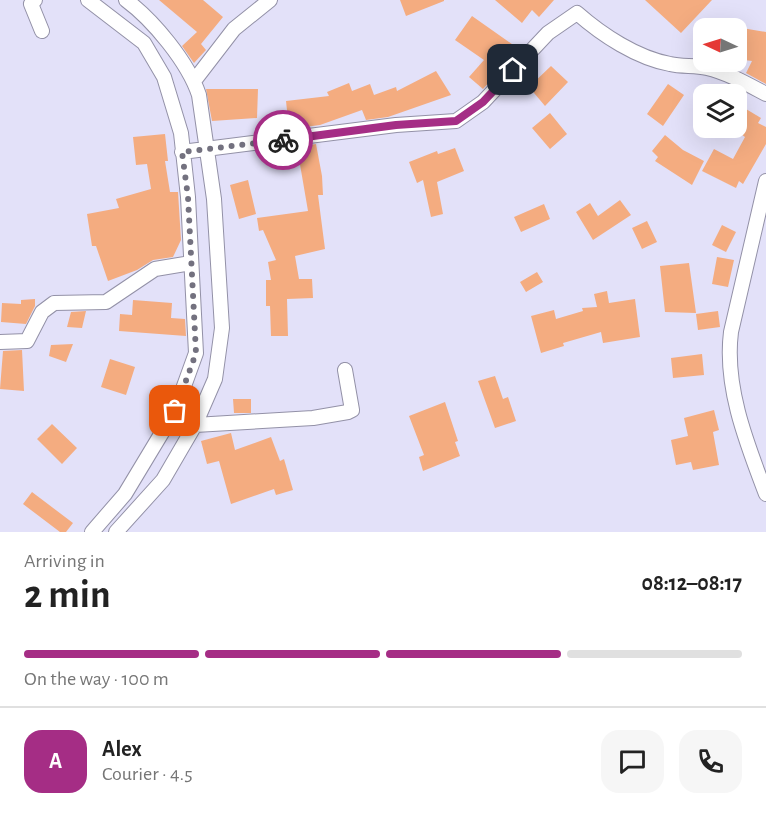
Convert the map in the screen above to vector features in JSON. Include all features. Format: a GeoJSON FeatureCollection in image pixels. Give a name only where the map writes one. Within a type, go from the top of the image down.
{"type":"FeatureCollection","features":[{"type":"Feature","properties":{"kind":"street"},"geometry":{"type":"LineString","coordinates":[[35,0],[31,4],[42,31]]}},
{"type":"Feature","properties":{"kind":"street"},"geometry":{"type":"LineString","coordinates":[[88,0],[144,43],[164,77],[181,133],[194,150],[214,199],[222,328],[215,379],[195,425],[163,480],[116,532]]}},
{"type":"Feature","properties":{"kind":"street"},"geometry":{"type":"LineString","coordinates":[[126,0],[140,11],[194,81]]}},
{"type":"Feature","properties":{"kind":"street"},"geometry":{"type":"LineString","coordinates":[[92,532],[125,494],[175,411],[196,353],[191,262],[194,81],[234,29],[270,0]]}},
{"type":"Feature","properties":{"kind":"street"},"geometry":{"type":"LineString","coordinates":[[194,150],[396,125],[456,121],[483,102],[575,6],[597,30],[631,49],[669,64],[706,68],[733,76],[766,94]]}},
{"type":"Feature","properties":{"kind":"street"},"geometry":{"type":"LineString","coordinates":[[766,181],[731,332],[729,353],[739,412],[766,494]]}},
{"type":"Feature","properties":{"kind":"street"},"geometry":{"type":"LineString","coordinates":[[0,342],[27,341],[42,312],[54,303],[106,302],[155,269],[191,262]]}},
{"type":"Feature","properties":{"kind":"street"},"geometry":{"type":"LineString","coordinates":[[195,425],[313,418],[348,412],[352,410],[345,370]]}},
{"type":"Feature","properties":{"kind":"building"},"geometry":{"type":"Polygon","coordinates":[[[159,0],[203,0],[223,17],[201,44],[206,50],[194,63],[182,46],[197,32],[159,0]]]}},
{"type":"Feature","properties":{"kind":"building"},"geometry":{"type":"Polygon","coordinates":[[[400,0],[444,0],[444,1],[406,16],[400,0]]]}},
{"type":"Feature","properties":{"kind":"building"},"geometry":{"type":"Polygon","coordinates":[[[495,0],[554,0],[539,17],[532,10],[522,23],[495,0]]]}},
{"type":"Feature","properties":{"kind":"building"},"geometry":{"type":"Polygon","coordinates":[[[645,0],[712,0],[681,33],[645,0]]]}},
{"type":"Feature","properties":{"kind":"building"},"geometry":{"type":"Polygon","coordinates":[[[472,16],[519,49],[483,89],[469,77],[484,60],[455,40],[472,16]]]}},
{"type":"Feature","properties":{"kind":"building"},"geometry":{"type":"Polygon","coordinates":[[[747,29],[766,32],[766,84],[746,73],[752,61],[747,60],[747,29]]]}},
{"type":"Feature","properties":{"kind":"building"},"geometry":{"type":"Polygon","coordinates":[[[551,66],[568,82],[545,106],[529,87],[551,66]]]}},
{"type":"Feature","properties":{"kind":"building"},"geometry":{"type":"Polygon","coordinates":[[[436,71],[451,95],[388,117],[366,120],[362,110],[320,125],[289,129],[286,101],[329,96],[327,92],[349,83],[352,91],[370,84],[374,95],[396,87],[397,91],[436,71]]]}},
{"type":"Feature","properties":{"kind":"building"},"geometry":{"type":"Polygon","coordinates":[[[668,84],[684,95],[663,126],[647,114],[668,84]]]}},
{"type":"Feature","properties":{"kind":"building"},"geometry":{"type":"Polygon","coordinates":[[[206,89],[258,89],[257,118],[212,121],[206,89]]]}},
{"type":"Feature","properties":{"kind":"building"},"geometry":{"type":"Polygon","coordinates":[[[747,110],[761,118],[758,123],[766,127],[766,144],[743,184],[739,181],[736,188],[702,171],[714,149],[733,159],[744,138],[747,138],[747,110]]]}},
{"type":"Feature","properties":{"kind":"building"},"geometry":{"type":"Polygon","coordinates":[[[550,113],[567,134],[550,149],[532,128],[550,113]]]}},
{"type":"Feature","properties":{"kind":"building"},"geometry":{"type":"Polygon","coordinates":[[[165,134],[168,161],[165,161],[170,192],[178,192],[181,240],[173,257],[153,260],[137,270],[108,281],[96,246],[92,246],[87,214],[119,208],[116,199],[151,189],[147,164],[136,165],[133,137],[165,134]]]}},
{"type":"Feature","properties":{"kind":"building"},"geometry":{"type":"Polygon","coordinates":[[[665,135],[683,150],[704,161],[692,185],[655,161],[658,157],[652,151],[665,135]]]}},
{"type":"Feature","properties":{"kind":"building"},"geometry":{"type":"Polygon","coordinates":[[[316,144],[322,176],[323,195],[318,195],[325,249],[295,256],[299,279],[312,279],[313,298],[287,299],[288,336],[271,336],[270,306],[266,306],[266,280],[271,280],[268,262],[276,260],[263,230],[259,231],[257,218],[308,211],[297,147],[316,144]]]}},
{"type":"Feature","properties":{"kind":"building"},"geometry":{"type":"Polygon","coordinates":[[[455,148],[464,171],[437,182],[443,214],[431,217],[423,180],[417,183],[409,162],[437,151],[438,154],[455,148]]]}},
{"type":"Feature","properties":{"kind":"building"},"geometry":{"type":"Polygon","coordinates":[[[248,180],[256,214],[239,219],[230,185],[248,180]]]}},
{"type":"Feature","properties":{"kind":"building"},"geometry":{"type":"Polygon","coordinates":[[[620,200],[631,215],[593,240],[576,212],[590,203],[598,216],[620,200]]]}},
{"type":"Feature","properties":{"kind":"building"},"geometry":{"type":"Polygon","coordinates":[[[544,204],[550,219],[521,232],[514,217],[544,204]]]}},
{"type":"Feature","properties":{"kind":"building"},"geometry":{"type":"Polygon","coordinates":[[[647,221],[657,242],[642,249],[632,228],[647,221]]]}},
{"type":"Feature","properties":{"kind":"building"},"geometry":{"type":"Polygon","coordinates":[[[722,225],[736,232],[726,252],[712,245],[722,225]]]}},
{"type":"Feature","properties":{"kind":"building"},"geometry":{"type":"Polygon","coordinates":[[[717,257],[734,260],[728,287],[712,284],[717,257]]]}},
{"type":"Feature","properties":{"kind":"building"},"geometry":{"type":"Polygon","coordinates":[[[689,263],[696,313],[665,312],[660,266],[689,263]]]}},
{"type":"Feature","properties":{"kind":"building"},"geometry":{"type":"Polygon","coordinates":[[[537,272],[543,282],[526,292],[520,282],[537,272]]]}},
{"type":"Feature","properties":{"kind":"building"},"geometry":{"type":"Polygon","coordinates":[[[607,291],[609,303],[635,299],[640,337],[603,343],[601,332],[563,343],[564,346],[541,353],[531,316],[554,310],[556,319],[583,311],[582,308],[597,307],[594,294],[607,291]]]}},
{"type":"Feature","properties":{"kind":"building"},"geometry":{"type":"Polygon","coordinates":[[[35,299],[35,306],[26,324],[1,322],[2,303],[21,304],[21,300],[35,299]]]}},
{"type":"Feature","properties":{"kind":"building"},"geometry":{"type":"Polygon","coordinates":[[[133,300],[172,303],[171,318],[185,319],[186,336],[119,331],[120,314],[132,315],[133,300]]]}},
{"type":"Feature","properties":{"kind":"building"},"geometry":{"type":"Polygon","coordinates":[[[86,311],[82,328],[67,327],[71,312],[86,311]]]}},
{"type":"Feature","properties":{"kind":"building"},"geometry":{"type":"Polygon","coordinates":[[[718,311],[720,327],[698,330],[696,314],[718,311]]]}},
{"type":"Feature","properties":{"kind":"building"},"geometry":{"type":"Polygon","coordinates":[[[73,344],[66,362],[49,356],[51,345],[73,344]]]}},
{"type":"Feature","properties":{"kind":"building"},"geometry":{"type":"Polygon","coordinates":[[[22,350],[24,391],[0,389],[3,351],[22,350]]]}},
{"type":"Feature","properties":{"kind":"building"},"geometry":{"type":"Polygon","coordinates":[[[702,354],[704,375],[673,378],[671,358],[702,354]]]}},
{"type":"Feature","properties":{"kind":"building"},"geometry":{"type":"Polygon","coordinates":[[[110,359],[135,367],[126,395],[101,387],[110,359]]]}},
{"type":"Feature","properties":{"kind":"building"},"geometry":{"type":"Polygon","coordinates":[[[495,376],[503,399],[508,397],[516,421],[495,428],[478,381],[495,376]]]}},
{"type":"Feature","properties":{"kind":"building"},"geometry":{"type":"Polygon","coordinates":[[[233,399],[251,399],[251,413],[234,413],[233,399]]]}},
{"type":"Feature","properties":{"kind":"building"},"geometry":{"type":"Polygon","coordinates":[[[445,402],[458,441],[455,442],[460,456],[423,471],[419,457],[424,455],[409,416],[445,402]]]}},
{"type":"Feature","properties":{"kind":"building"},"geometry":{"type":"Polygon","coordinates":[[[714,410],[719,430],[713,432],[719,465],[693,470],[691,462],[676,465],[671,440],[688,436],[684,418],[714,410]]]}},
{"type":"Feature","properties":{"kind":"building"},"geometry":{"type":"Polygon","coordinates":[[[52,424],[77,448],[62,464],[37,439],[52,424]]]}},
{"type":"Feature","properties":{"kind":"building"},"geometry":{"type":"Polygon","coordinates":[[[231,433],[235,450],[271,437],[280,461],[284,459],[293,490],[276,495],[274,489],[231,504],[219,461],[207,464],[201,441],[231,433]]]}},
{"type":"Feature","properties":{"kind":"building"},"geometry":{"type":"Polygon","coordinates":[[[32,492],[73,523],[66,532],[60,532],[23,504],[32,492]]]}},
{"type":"Feature","properties":{"kind":"way so far"},"geometry":{"type":"LineString","coordinates":[[175,411],[196,353],[188,197],[182,152],[283,140]]}},
{"type":"Feature","properties":{"kind":"route"},"geometry":{"type":"LineString","coordinates":[[283,140],[396,125],[456,121],[483,102],[513,70]]}}]}
